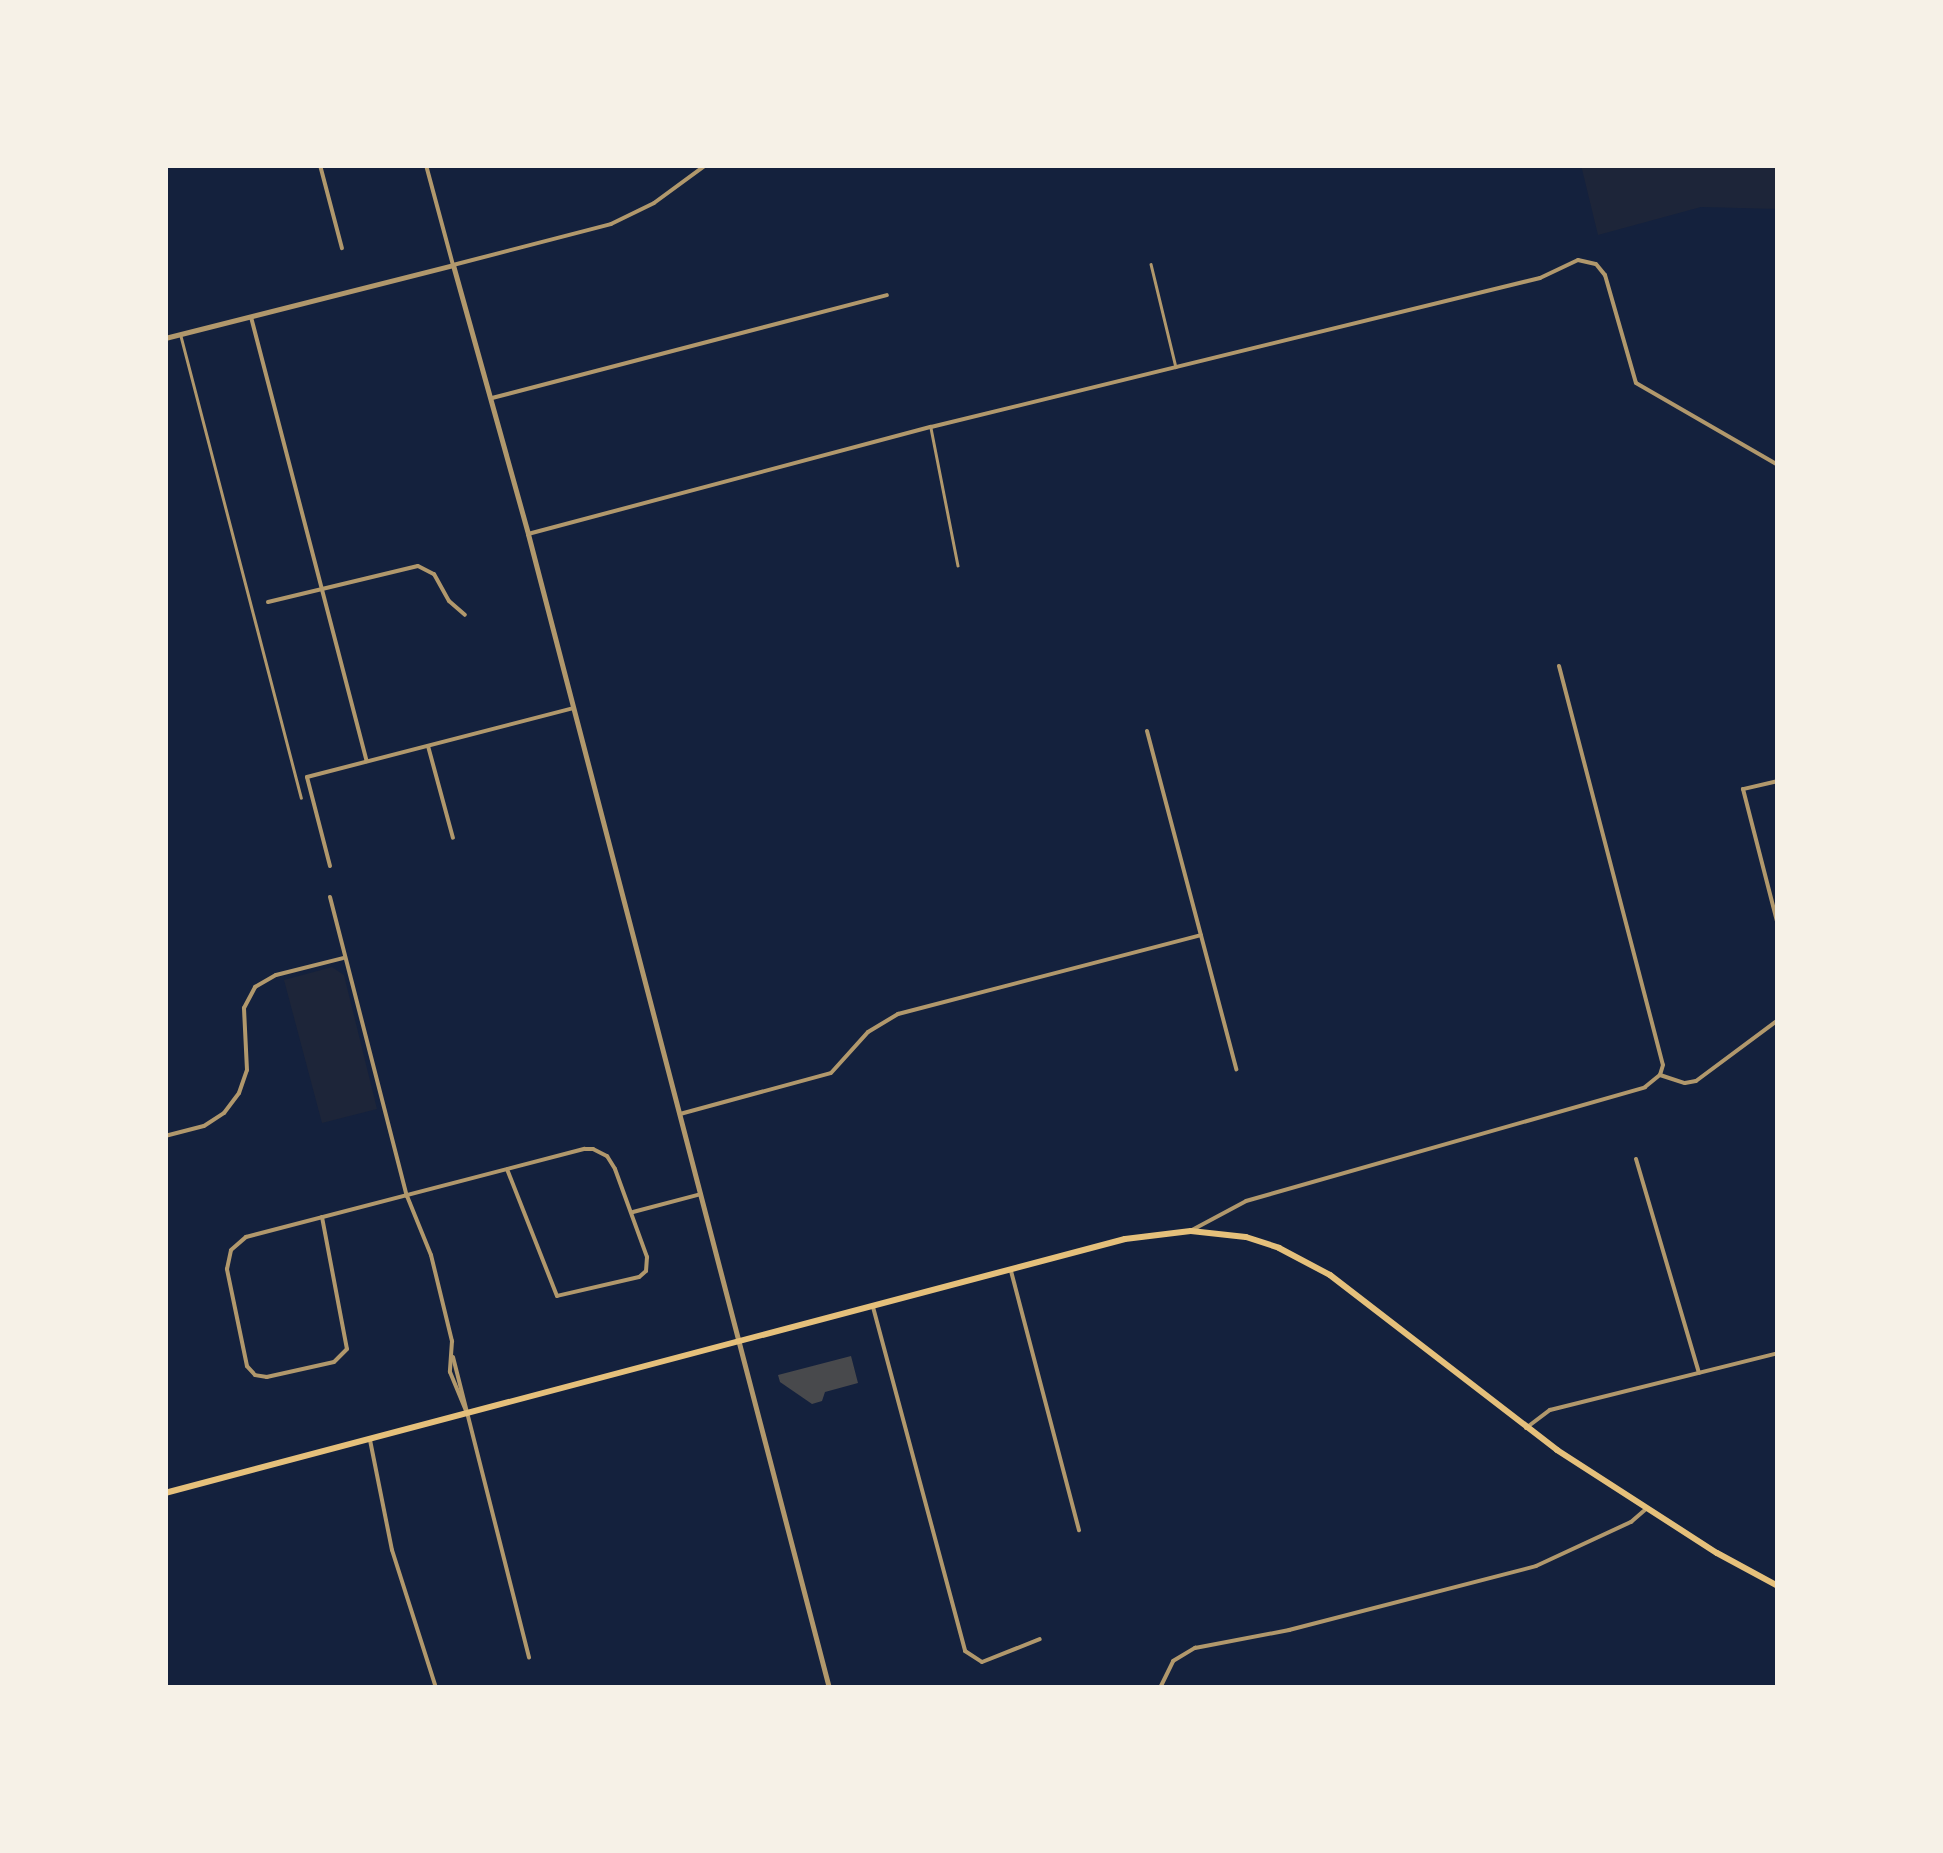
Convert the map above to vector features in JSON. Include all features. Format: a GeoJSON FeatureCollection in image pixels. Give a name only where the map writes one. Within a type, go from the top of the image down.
{"type":"FeatureCollection","features":[{"type":"Feature","properties":{"kind":"main road"},"geometry":{"type":"LineString","coordinates":[[165,1493],[1125,1239],[1191,1230],[1262,1243],[1330,1275],[1526,1428],[1646,1508],[1778,1586]]}},
{"type":"Feature","properties":{"kind":"street"},"geometry":{"type":"LineString","coordinates":[[320,165],[342,248]]}},
{"type":"Feature","properties":{"kind":"street"},"geometry":{"type":"LineString","coordinates":[[426,165],[528,534],[829,1688]]}},
{"type":"Feature","properties":{"kind":"street"},"geometry":{"type":"LineString","coordinates":[[165,338],[611,224],[654,204],[706,165]]}},
{"type":"Feature","properties":{"kind":"street"},"geometry":{"type":"LineString","coordinates":[[528,534],[931,427],[1540,278],[1584,260],[1596,264],[1604,275],[1636,383],[1778,465]]}},
{"type":"Feature","properties":{"kind":"street"},"geometry":{"type":"LineString","coordinates":[[492,398],[888,295]]}},
{"type":"Feature","properties":{"kind":"street"},"geometry":{"type":"LineString","coordinates":[[251,317],[367,761]]}},
{"type":"Feature","properties":{"kind":"street"},"geometry":{"type":"LineString","coordinates":[[268,602],[422,566],[434,574],[449,602],[466,615]]}},
{"type":"Feature","properties":{"kind":"street"},"geometry":{"type":"LineString","coordinates":[[1191,1230],[1246,1202],[1646,1086],[1660,1074],[1663,1065],[1559,666]]}},
{"type":"Feature","properties":{"kind":"street"},"geometry":{"type":"LineString","coordinates":[[330,866],[307,778],[573,708]]}},
{"type":"Feature","properties":{"kind":"street"},"geometry":{"type":"LineString","coordinates":[[1147,731],[1236,1069]]}},
{"type":"Feature","properties":{"kind":"street"},"geometry":{"type":"LineString","coordinates":[[428,746],[453,838]]}},
{"type":"Feature","properties":{"kind":"street"},"geometry":{"type":"LineString","coordinates":[[1778,781],[1743,790],[1778,925]]}},
{"type":"Feature","properties":{"kind":"street"},"geometry":{"type":"LineString","coordinates":[[330,897],[407,1196],[431,1256],[452,1357],[528,1658]]}},
{"type":"Feature","properties":{"kind":"street"},"geometry":{"type":"LineString","coordinates":[[680,1114],[831,1073],[868,1032],[898,1014],[1201,934]]}},
{"type":"Feature","properties":{"kind":"street"},"geometry":{"type":"LineString","coordinates":[[165,1136],[204,1126],[224,1112],[239,1094],[247,1070],[244,1008],[255,986],[276,975],[343,958]]}},
{"type":"Feature","properties":{"kind":"street"},"geometry":{"type":"LineString","coordinates":[[1660,1074],[1696,1081],[1767,1032],[1778,1020]]}},
{"type":"Feature","properties":{"kind":"street"},"geometry":{"type":"LineString","coordinates":[[322,1217],[348,1336],[344,1354],[334,1362],[301,1370],[255,1375],[247,1366],[227,1270],[231,1250],[246,1237],[322,1217],[407,1196],[508,1169],[585,1149],[600,1152],[612,1162],[648,1266],[638,1277],[557,1296],[508,1169]]}},
{"type":"Feature","properties":{"kind":"street"},"geometry":{"type":"LineString","coordinates":[[1636,1159],[1699,1373]]}},
{"type":"Feature","properties":{"kind":"street"},"geometry":{"type":"LineString","coordinates":[[631,1212],[701,1194]]}},
{"type":"Feature","properties":{"kind":"street"},"geometry":{"type":"LineString","coordinates":[[1011,1270],[1080,1530]]}},
{"type":"Feature","properties":{"kind":"street"},"geometry":{"type":"LineString","coordinates":[[873,1307],[965,1650],[982,1662],[1040,1639]]}},
{"type":"Feature","properties":{"kind":"street"},"geometry":{"type":"LineString","coordinates":[[1526,1428],[1550,1410],[1778,1353]]}},
{"type":"Feature","properties":{"kind":"street"},"geometry":{"type":"LineString","coordinates":[[370,1440],[392,1550],[436,1688]]}},
{"type":"Feature","properties":{"kind":"street"},"geometry":{"type":"LineString","coordinates":[[1160,1688],[1173,1661],[1195,1648],[1289,1630],[1536,1566],[1631,1522],[1646,1508]]}},
{"type":"Feature","properties":{"kind":"lane"},"geometry":{"type":"LineString","coordinates":[[1151,264],[1176,368]]}},
{"type":"Feature","properties":{"kind":"lane"},"geometry":{"type":"LineString","coordinates":[[181,334],[301,798]]}},
{"type":"Feature","properties":{"kind":"lane"},"geometry":{"type":"LineString","coordinates":[[931,427],[958,566]]}},
{"type":"Feature","properties":{"kind":"shaded area"},"geometry":{"type":"Polygon","coordinates":[[[1581,165],[1778,165],[1778,209],[1701,207],[1598,235],[1581,165]]]}},
{"type":"Feature","properties":{"kind":"shaded area"},"geometry":{"type":"Polygon","coordinates":[[[332,967],[344,975],[377,1109],[322,1123],[284,980],[332,967]]]}},
{"type":"Feature","properties":{"kind":"building"},"geometry":{"type":"Polygon","coordinates":[[[851,1356],[858,1383],[825,1392],[822,1401],[812,1404],[780,1382],[778,1375],[851,1356]]]}}]}
